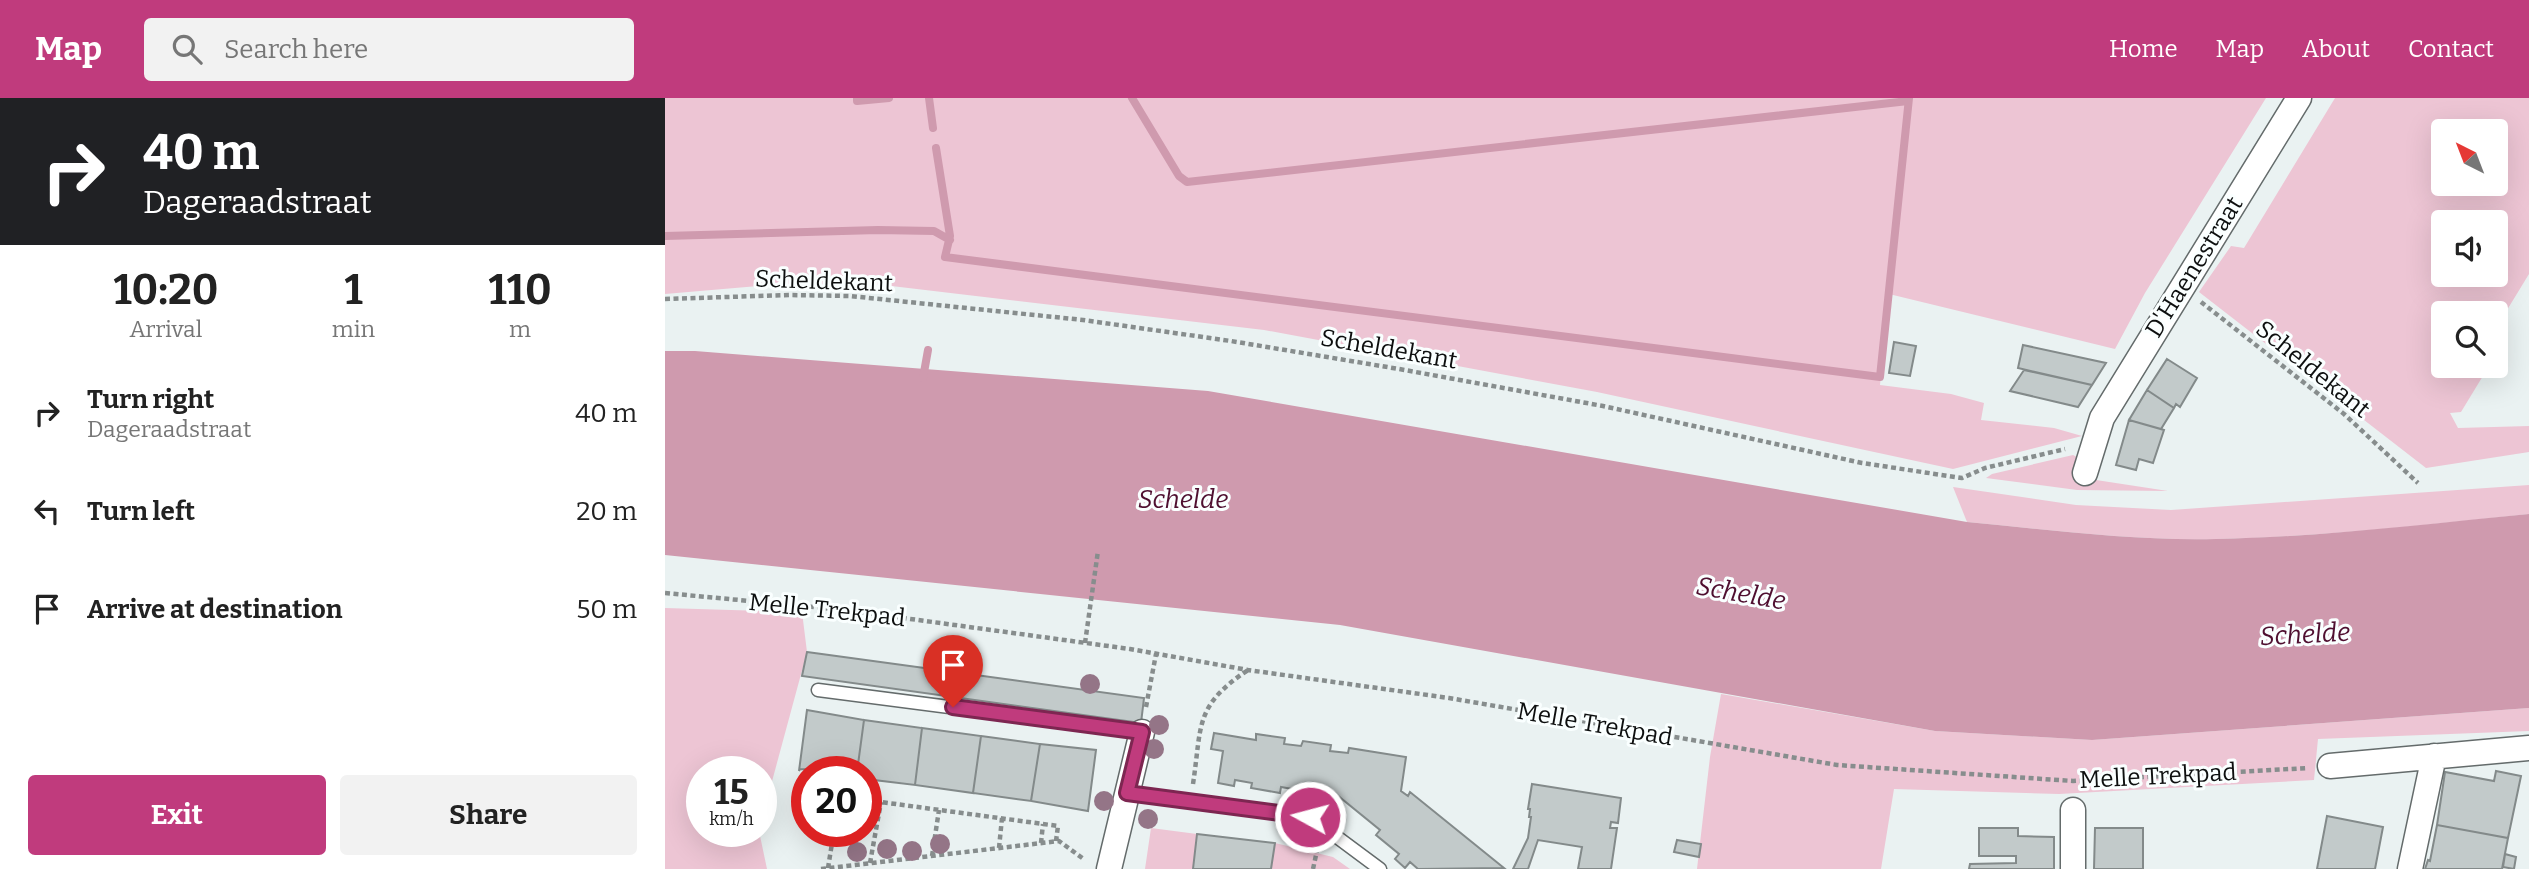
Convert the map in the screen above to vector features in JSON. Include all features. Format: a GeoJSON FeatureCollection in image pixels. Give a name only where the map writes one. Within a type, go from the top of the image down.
{"type":"FeatureCollection","features":[{"type":"Feature","properties":{"kind":"street","name":"D'Haenestraat"},"geometry":{"type":"LineString","coordinates":[[2085,473],[2102,418],[2299,98]]}},
{"type":"Feature","properties":{"kind":"street"},"geometry":{"type":"LineString","coordinates":[[1110,865],[1142,732]]}},
{"type":"Feature","properties":{"kind":"street"},"geometry":{"type":"LineString","coordinates":[[2330,766],[2529,748]]}},
{"type":"Feature","properties":{"kind":"street"},"geometry":{"type":"LineString","coordinates":[[2410,869],[2434,756]]}},
{"type":"Feature","properties":{"kind":"street"},"geometry":{"type":"LineString","coordinates":[[2073,810],[2073,869]]}},
{"type":"Feature","properties":{"kind":"lane"},"geometry":{"type":"LineString","coordinates":[[817,690],[1142,732]]}},
{"type":"Feature","properties":{"kind":"lane"},"geometry":{"type":"LineString","coordinates":[[1127,793],[1310,817],[1380,869]]}},
{"type":"Feature","properties":{"kind":"path","name":"Scheldekant"},"geometry":{"type":"LineString","coordinates":[[2182,287],[2344,414],[2418,483]]}},
{"type":"Feature","properties":{"kind":"path","name":"Scheldekant"},"geometry":{"type":"LineString","coordinates":[[665,299],[849,296],[1097,322],[1287,349],[1462,380],[1603,406],[1862,463],[1962,478],[1985,468],[2094,438]]}},
{"type":"Feature","properties":{"kind":"path"},"geometry":{"type":"LineString","coordinates":[[1085,643],[1098,551]]}},
{"type":"Feature","properties":{"kind":"path","name":"Melle Trekpad"},"geometry":{"type":"LineString","coordinates":[[665,593],[845,610],[1156,653],[1248,670],[1449,698],[1837,765],[2073,781],[2330,766]]}},
{"type":"Feature","properties":{"kind":"path"},"geometry":{"type":"LineString","coordinates":[[1142,732],[1156,653]]}},
{"type":"Feature","properties":{"kind":"path"},"geometry":{"type":"LineString","coordinates":[[1191,802],[1203,714],[1226,684],[1248,670]]}},
{"type":"Feature","properties":{"kind":"path"},"geometry":{"type":"LineString","coordinates":[[882,803],[1058,826],[1056,841]]}},
{"type":"Feature","properties":{"kind":"path"},"geometry":{"type":"LineString","coordinates":[[932,856],[939,810]]}},
{"type":"Feature","properties":{"kind":"path"},"geometry":{"type":"LineString","coordinates":[[999,848],[1002,818]]}},
{"type":"Feature","properties":{"kind":"path"},"geometry":{"type":"LineString","coordinates":[[1041,843],[1043,824]]}},
{"type":"Feature","properties":{"kind":"path"},"geometry":{"type":"LineString","coordinates":[[821,869],[1056,841],[1093,866],[1110,865]]}},
{"type":"Feature","properties":{"kind":"path"},"geometry":{"type":"LineString","coordinates":[[828,868],[831,847]]}},
{"type":"Feature","properties":{"kind":"path"},"geometry":{"type":"LineString","coordinates":[[870,863],[873,847]]}},
{"type":"Feature","properties":{"kind":"shaded area"},"geometry":{"type":"Polygon","coordinates":[[[665,98],[2266,98],[2145,293],[2115,349],[1889,294],[1880,385],[1951,394],[1984,403],[1981,420],[2054,428],[2082,436],[1953,469],[1597,392],[1264,330],[883,285],[780,284],[665,294],[665,98]]]}},
{"type":"Feature","properties":{"kind":"shaded area"},"geometry":{"type":"Polygon","coordinates":[[[2335,98],[2529,98],[2529,274],[2508,308],[2508,301],[2431,301],[2431,378],[2482,378],[2461,412],[2450,413],[2458,428],[2529,426],[2529,452],[2426,468],[2199,292],[2231,246],[2244,248],[2335,98]]]}},
{"type":"Feature","properties":{"kind":"shaded area"},"geometry":{"type":"Polygon","coordinates":[[[2073,455],[2079,458],[2083,478],[2168,491],[2077,490],[1986,478],[1992,474],[2073,455]]]}},
{"type":"Feature","properties":{"kind":"shaded area"},"geometry":{"type":"Polygon","coordinates":[[[2529,485],[2529,514],[2334,533],[2185,539],[2091,534],[1967,522],[1953,487],[2076,505],[2171,510],[2529,485]]]}},
{"type":"Feature","properties":{"kind":"shaded area"},"geometry":{"type":"Polygon","coordinates":[[[665,608],[802,612],[807,652],[777,763],[777,756],[686,756],[686,847],[762,847],[767,869],[665,869],[665,608]]]}},
{"type":"Feature","properties":{"kind":"shaded area"},"geometry":{"type":"Polygon","coordinates":[[[1721,694],[1935,731],[2092,740],[2529,708],[2529,731],[2318,739],[2314,780],[2059,794],[1894,789],[1881,869],[1697,869],[1710,757],[1721,694]]]}},
{"type":"Feature","properties":{"kind":"shaded area"},"geometry":{"type":"Polygon","coordinates":[[[1151,828],[1197,834],[1193,869],[1145,869],[1151,828]]]}},
{"type":"Feature","properties":{"kind":"shaded area"},"geometry":{"type":"Polygon","coordinates":[[[1275,843],[1333,857],[1350,869],[1271,869],[1275,843]]]}},
{"type":"Feature","properties":{"kind":"water","name":"Schelde"},"geometry":{"type":"Polygon","coordinates":[[[665,351],[695,351],[1208,391],[1967,522],[2092,534],[2185,539],[2255,538],[2373,530],[2529,514],[2529,708],[2092,740],[1935,731],[1340,625],[665,555],[665,351]]]}},
{"type":"Feature","properties":{"kind":"building"},"geometry":{"type":"Polygon","coordinates":[[[1894,342],[1916,346],[1910,376],[1889,373],[1894,342]]]}},
{"type":"Feature","properties":{"kind":"building"},"geometry":{"type":"Polygon","coordinates":[[[2023,345],[2106,363],[2092,385],[2018,368],[2023,345]]]}},
{"type":"Feature","properties":{"kind":"building"},"geometry":{"type":"Polygon","coordinates":[[[2167,359],[2197,378],[2180,407],[2176,404],[2174,408],[2147,390],[2167,359]]]}},
{"type":"Feature","properties":{"kind":"building"},"geometry":{"type":"Polygon","coordinates":[[[2024,370],[2092,385],[2078,407],[2010,391],[2024,370]]]}},
{"type":"Feature","properties":{"kind":"building"},"geometry":{"type":"Polygon","coordinates":[[[2147,390],[2174,408],[2161,429],[2129,420],[2147,390]]]}},
{"type":"Feature","properties":{"kind":"building"},"geometry":{"type":"Polygon","coordinates":[[[2129,420],[2164,430],[2153,463],[2139,459],[2136,470],[2116,465],[2129,420]]]}},
{"type":"Feature","properties":{"kind":"building"},"geometry":{"type":"Polygon","coordinates":[[[807,652],[1144,698],[1141,723],[802,676],[807,652]]]}},
{"type":"Feature","properties":{"kind":"building"},"geometry":{"type":"Polygon","coordinates":[[[807,710],[864,720],[859,756],[801,756],[807,710]]]}},
{"type":"Feature","properties":{"kind":"building"},"geometry":{"type":"Polygon","coordinates":[[[864,720],[922,728],[915,785],[882,781],[882,756],[859,756],[864,720]]]}},
{"type":"Feature","properties":{"kind":"building"},"geometry":{"type":"Polygon","coordinates":[[[922,728],[981,736],[973,793],[915,785],[922,728]]]}},
{"type":"Feature","properties":{"kind":"building"},"geometry":{"type":"Polygon","coordinates":[[[1214,733],[1256,740],[1256,734],[1285,738],[1284,744],[1301,746],[1303,741],[1331,745],[1330,751],[1348,753],[1349,748],[1406,757],[1401,791],[1408,796],[1410,792],[1504,868],[1418,869],[1410,862],[1405,868],[1395,859],[1399,854],[1376,835],[1380,830],[1337,795],[1327,794],[1326,800],[1297,796],[1298,790],[1281,787],[1280,793],[1251,788],[1252,783],[1235,780],[1234,786],[1218,783],[1223,751],[1211,749],[1214,733]]]}},
{"type":"Feature","properties":{"kind":"building"},"geometry":{"type":"Polygon","coordinates":[[[981,736],[1040,744],[1031,801],[973,793],[981,736]]]}},
{"type":"Feature","properties":{"kind":"building"},"geometry":{"type":"Polygon","coordinates":[[[1040,744],[1096,750],[1088,811],[1031,801],[1040,744]]]}},
{"type":"Feature","properties":{"kind":"building"},"geometry":{"type":"Polygon","coordinates":[[[2496,771],[2521,776],[2508,838],[2437,825],[2445,772],[2494,781],[2496,771]]]}},
{"type":"Feature","properties":{"kind":"building"},"geometry":{"type":"Polygon","coordinates":[[[1532,784],[1621,798],[1618,823],[1611,822],[1610,828],[1617,828],[1611,869],[1578,869],[1582,847],[1538,840],[1528,869],[1513,869],[1528,838],[1531,817],[1528,809],[1532,784]]]}},
{"type":"Feature","properties":{"kind":"building"},"geometry":{"type":"Polygon","coordinates":[[[2327,816],[2383,827],[2375,869],[2317,869],[2327,816]]]}},
{"type":"Feature","properties":{"kind":"building"},"geometry":{"type":"Polygon","coordinates":[[[2437,825],[2508,838],[2502,869],[2425,869],[2428,860],[2430,861],[2437,825]]]}},
{"type":"Feature","properties":{"kind":"building"},"geometry":{"type":"Polygon","coordinates":[[[1979,828],[2018,828],[2018,836],[2054,837],[2054,869],[1969,869],[1970,864],[2016,863],[2016,856],[1979,856],[1979,828]]]}},
{"type":"Feature","properties":{"kind":"building"},"geometry":{"type":"Polygon","coordinates":[[[2095,828],[2143,828],[2143,869],[2094,869],[2095,828]]]}},
{"type":"Feature","properties":{"kind":"building"},"geometry":{"type":"Polygon","coordinates":[[[1197,834],[1275,843],[1271,869],[1193,869],[1197,834]]]}},
{"type":"Feature","properties":{"kind":"building"},"geometry":{"type":"Polygon","coordinates":[[[1677,840],[1701,844],[1699,857],[1674,852],[1677,840]]]}},
{"type":"Feature","properties":{"kind":"building"},"geometry":{"type":"Polygon","coordinates":[[[2505,854],[2516,857],[2514,869],[2503,867],[2505,854]]]}},
{"type":"Feature","properties":{"kind":"waterway"},"geometry":{"type":"LineString","coordinates":[[857,98],[857,101],[889,98]]}},
{"type":"Feature","properties":{"kind":"waterway"},"geometry":{"type":"LineString","coordinates":[[929,98],[933,128]]}},
{"type":"Feature","properties":{"kind":"waterway"},"geometry":{"type":"LineString","coordinates":[[1132,98],[1179,176],[1187,182],[1908,101]]}},
{"type":"Feature","properties":{"kind":"waterway"},"geometry":{"type":"LineString","coordinates":[[936,148],[950,236],[945,257],[1880,377],[1909,98]]}},
{"type":"Feature","properties":{"kind":"waterway"},"geometry":{"type":"LineString","coordinates":[[665,236],[878,230],[934,231],[950,240]]}},
{"type":"Feature","properties":{"kind":"waterway"},"geometry":{"type":"LineString","coordinates":[[923,378],[928,350]]}},
{"type":"Feature","properties":{"kind":"route"},"geometry":{"type":"LineString","coordinates":[[953,707],[1142,732],[1127,793],[1310,817]]}}]}
